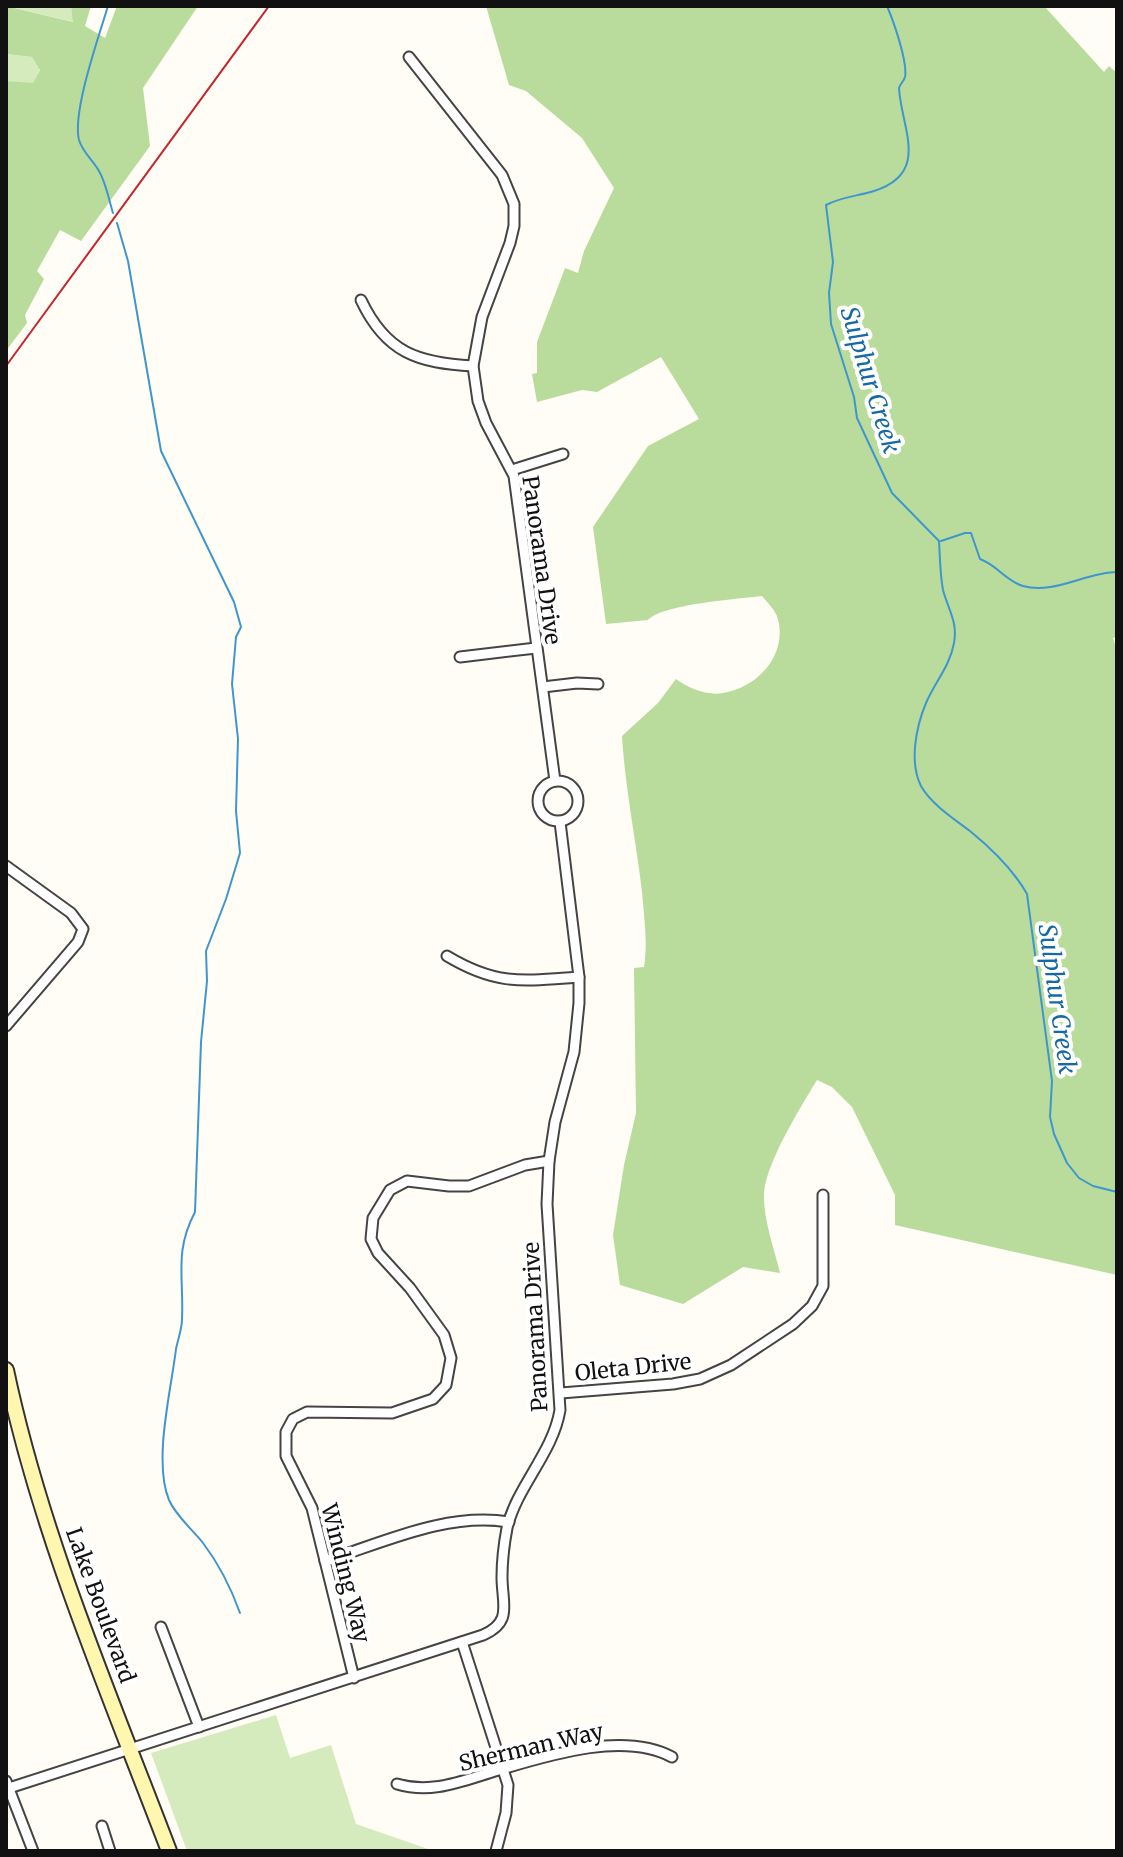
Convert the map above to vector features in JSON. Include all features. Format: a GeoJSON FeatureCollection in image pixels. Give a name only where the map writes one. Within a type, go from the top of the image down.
{"type":"FeatureCollection","features":[{"type":"Feature","properties":{"kind":"main road","name":"Lake Boulevard"},"geometry":{"type":"LineString","coordinates":[[6,1370],[25,1451],[48,1526],[169,1851]]}},
{"type":"Feature","properties":{"kind":"street","name":"Panorama Drive"},"geometry":{"type":"LineString","coordinates":[[409,57],[502,175],[514,204],[510,243],[482,317],[473,366],[478,401],[486,423],[512,470],[555,781]]}},
{"type":"Feature","properties":{"kind":"street"},"geometry":{"type":"LineString","coordinates":[[361,300],[374,326],[400,350],[424,361],[473,366]]}},
{"type":"Feature","properties":{"kind":"street"},"geometry":{"type":"LineString","coordinates":[[512,470],[563,454]]}},
{"type":"Feature","properties":{"kind":"street"},"geometry":{"type":"LineString","coordinates":[[460,657],[536,648]]}},
{"type":"Feature","properties":{"kind":"street"},"geometry":{"type":"LineString","coordinates":[[543,687],[598,684]]}},
{"type":"Feature","properties":{"kind":"street"},"geometry":{"type":"LineString","coordinates":[[555,781],[567,783],[578,798],[575,812],[560,822],[548,819],[538,805],[543,787],[555,781]]}},
{"type":"Feature","properties":{"kind":"street","name":"Panorama Drive"},"geometry":{"type":"LineString","coordinates":[[7,1786],[131,1750],[462,1642],[495,1629],[503,1617],[503,1559],[509,1522],[557,1425],[561,1393],[547,1204],[551,1139],[576,1041],[579,977],[560,822]]}},
{"type":"Feature","properties":{"kind":"street"},"geometry":{"type":"LineString","coordinates":[[6,866],[71,913],[83,929],[78,942],[6,1026]]}},
{"type":"Feature","properties":{"kind":"street"},"geometry":{"type":"LineString","coordinates":[[447,956],[477,973],[497,979],[517,981],[579,977]]}},
{"type":"Feature","properties":{"kind":"street","name":"Winding Way"},"geometry":{"type":"LineString","coordinates":[[354,1678],[312,1508],[286,1456],[285,1438],[291,1421],[310,1411],[376,1414],[415,1407],[438,1396],[446,1385],[451,1351],[444,1335],[410,1288],[378,1253],[371,1239],[370,1229],[375,1212],[387,1193],[400,1183],[412,1181],[469,1186],[525,1165],[549,1161]]}},
{"type":"Feature","properties":{"kind":"street","name":"Oleta Drive"},"geometry":{"type":"LineString","coordinates":[[561,1393],[700,1379],[731,1365],[793,1324],[812,1306],[823,1286],[823,1195]]}},
{"type":"Feature","properties":{"kind":"street"},"geometry":{"type":"LineString","coordinates":[[325,1561],[451,1521],[479,1518],[509,1522]]}},
{"type":"Feature","properties":{"kind":"street"},"geometry":{"type":"LineString","coordinates":[[161,1627],[199,1727]]}},
{"type":"Feature","properties":{"kind":"street"},"geometry":{"type":"LineString","coordinates":[[462,1642],[504,1769],[508,1793],[496,1851]]}},
{"type":"Feature","properties":{"kind":"street","name":"Sherman Way"},"geometry":{"type":"LineString","coordinates":[[397,1784],[441,1788],[570,1752],[618,1745],[648,1748],[672,1757]]}},
{"type":"Feature","properties":{"kind":"street"},"geometry":{"type":"LineString","coordinates":[[7,1786],[33,1851]]}},
{"type":"Feature","properties":{"kind":"street"},"geometry":{"type":"LineString","coordinates":[[102,1826],[110,1851]]}},
{"type":"Feature","properties":{"kind":"green space"},"geometry":{"type":"Polygon","coordinates":[[[6,6],[73,22],[71,6],[91,6],[85,26],[105,38],[117,6],[198,6],[143,88],[150,146],[81,241],[60,230],[37,271],[44,279],[25,315],[27,323],[6,351],[6,81],[33,83],[40,70],[32,57],[6,54],[6,6]]]}},
{"type":"Feature","properties":{"kind":"green space"},"geometry":{"type":"Polygon","coordinates":[[[7,6],[71,6],[74,22],[7,6]]]}},
{"type":"Feature","properties":{"kind":"green space"},"geometry":{"type":"Polygon","coordinates":[[[486,6],[1044,6],[1104,72],[1109,66],[1117,73],[1117,637],[1113,638],[1117,651],[1117,1275],[895,1225],[895,1195],[852,1107],[832,1087],[817,1080],[785,1136],[766,1181],[765,1213],[780,1273],[743,1267],[683,1304],[620,1285],[613,1235],[636,1113],[634,968],[644,967],[646,948],[622,736],[658,703],[676,679],[692,688],[711,693],[723,693],[748,684],[759,676],[775,655],[780,630],[776,613],[762,596],[684,606],[656,614],[648,620],[606,624],[593,527],[648,446],[699,419],[661,357],[597,392],[582,390],[537,402],[532,374],[537,373],[537,342],[565,268],[578,273],[584,251],[614,188],[582,138],[526,91],[509,85],[486,6]]]}},
{"type":"Feature","properties":{"kind":"green space"},"geometry":{"type":"Polygon","coordinates":[[[6,54],[32,57],[40,69],[33,84],[6,81],[6,54]]]}},
{"type":"Feature","properties":{"kind":"green space"},"geometry":{"type":"Polygon","coordinates":[[[276,1715],[290,1758],[331,1745],[356,1824],[434,1851],[187,1851],[151,1753],[276,1715]]]}},
{"type":"Feature","properties":{"kind":"waterway"},"geometry":{"type":"LineString","coordinates":[[108,6],[88,74],[78,127],[81,145],[97,167],[113,213]]}},
{"type":"Feature","properties":{"kind":"waterway","name":"Sulphur Creek"},"geometry":{"type":"LineString","coordinates":[[887,6],[904,62],[905,77],[899,88],[909,148],[907,161],[902,173],[892,183],[826,205],[833,262],[829,293],[831,324],[854,397],[857,418],[892,493],[939,541],[943,590],[954,622],[952,651],[919,723],[915,744],[917,777],[931,799],[994,852],[1027,894],[1052,1081],[1050,1117],[1054,1134],[1067,1163],[1079,1178],[1093,1186],[1117,1192]]}},
{"type":"Feature","properties":{"kind":"waterway"},"geometry":{"type":"LineString","coordinates":[[117,223],[128,261],[161,451],[234,602],[241,627],[236,637],[232,684],[238,739],[236,811],[240,853],[206,951],[195,1212],[182,1252],[182,1323],[163,1446],[169,1500],[214,1559],[240,1613]]}},
{"type":"Feature","properties":{"kind":"waterway"},"geometry":{"type":"LineString","coordinates":[[941,541],[971,533],[980,559],[1012,581],[1034,588],[1058,586],[1117,572]]}},
{"type":"Feature","properties":{"kind":"railway"},"geometry":{"type":"LineString","coordinates":[[6,366],[269,6]]}}]}
